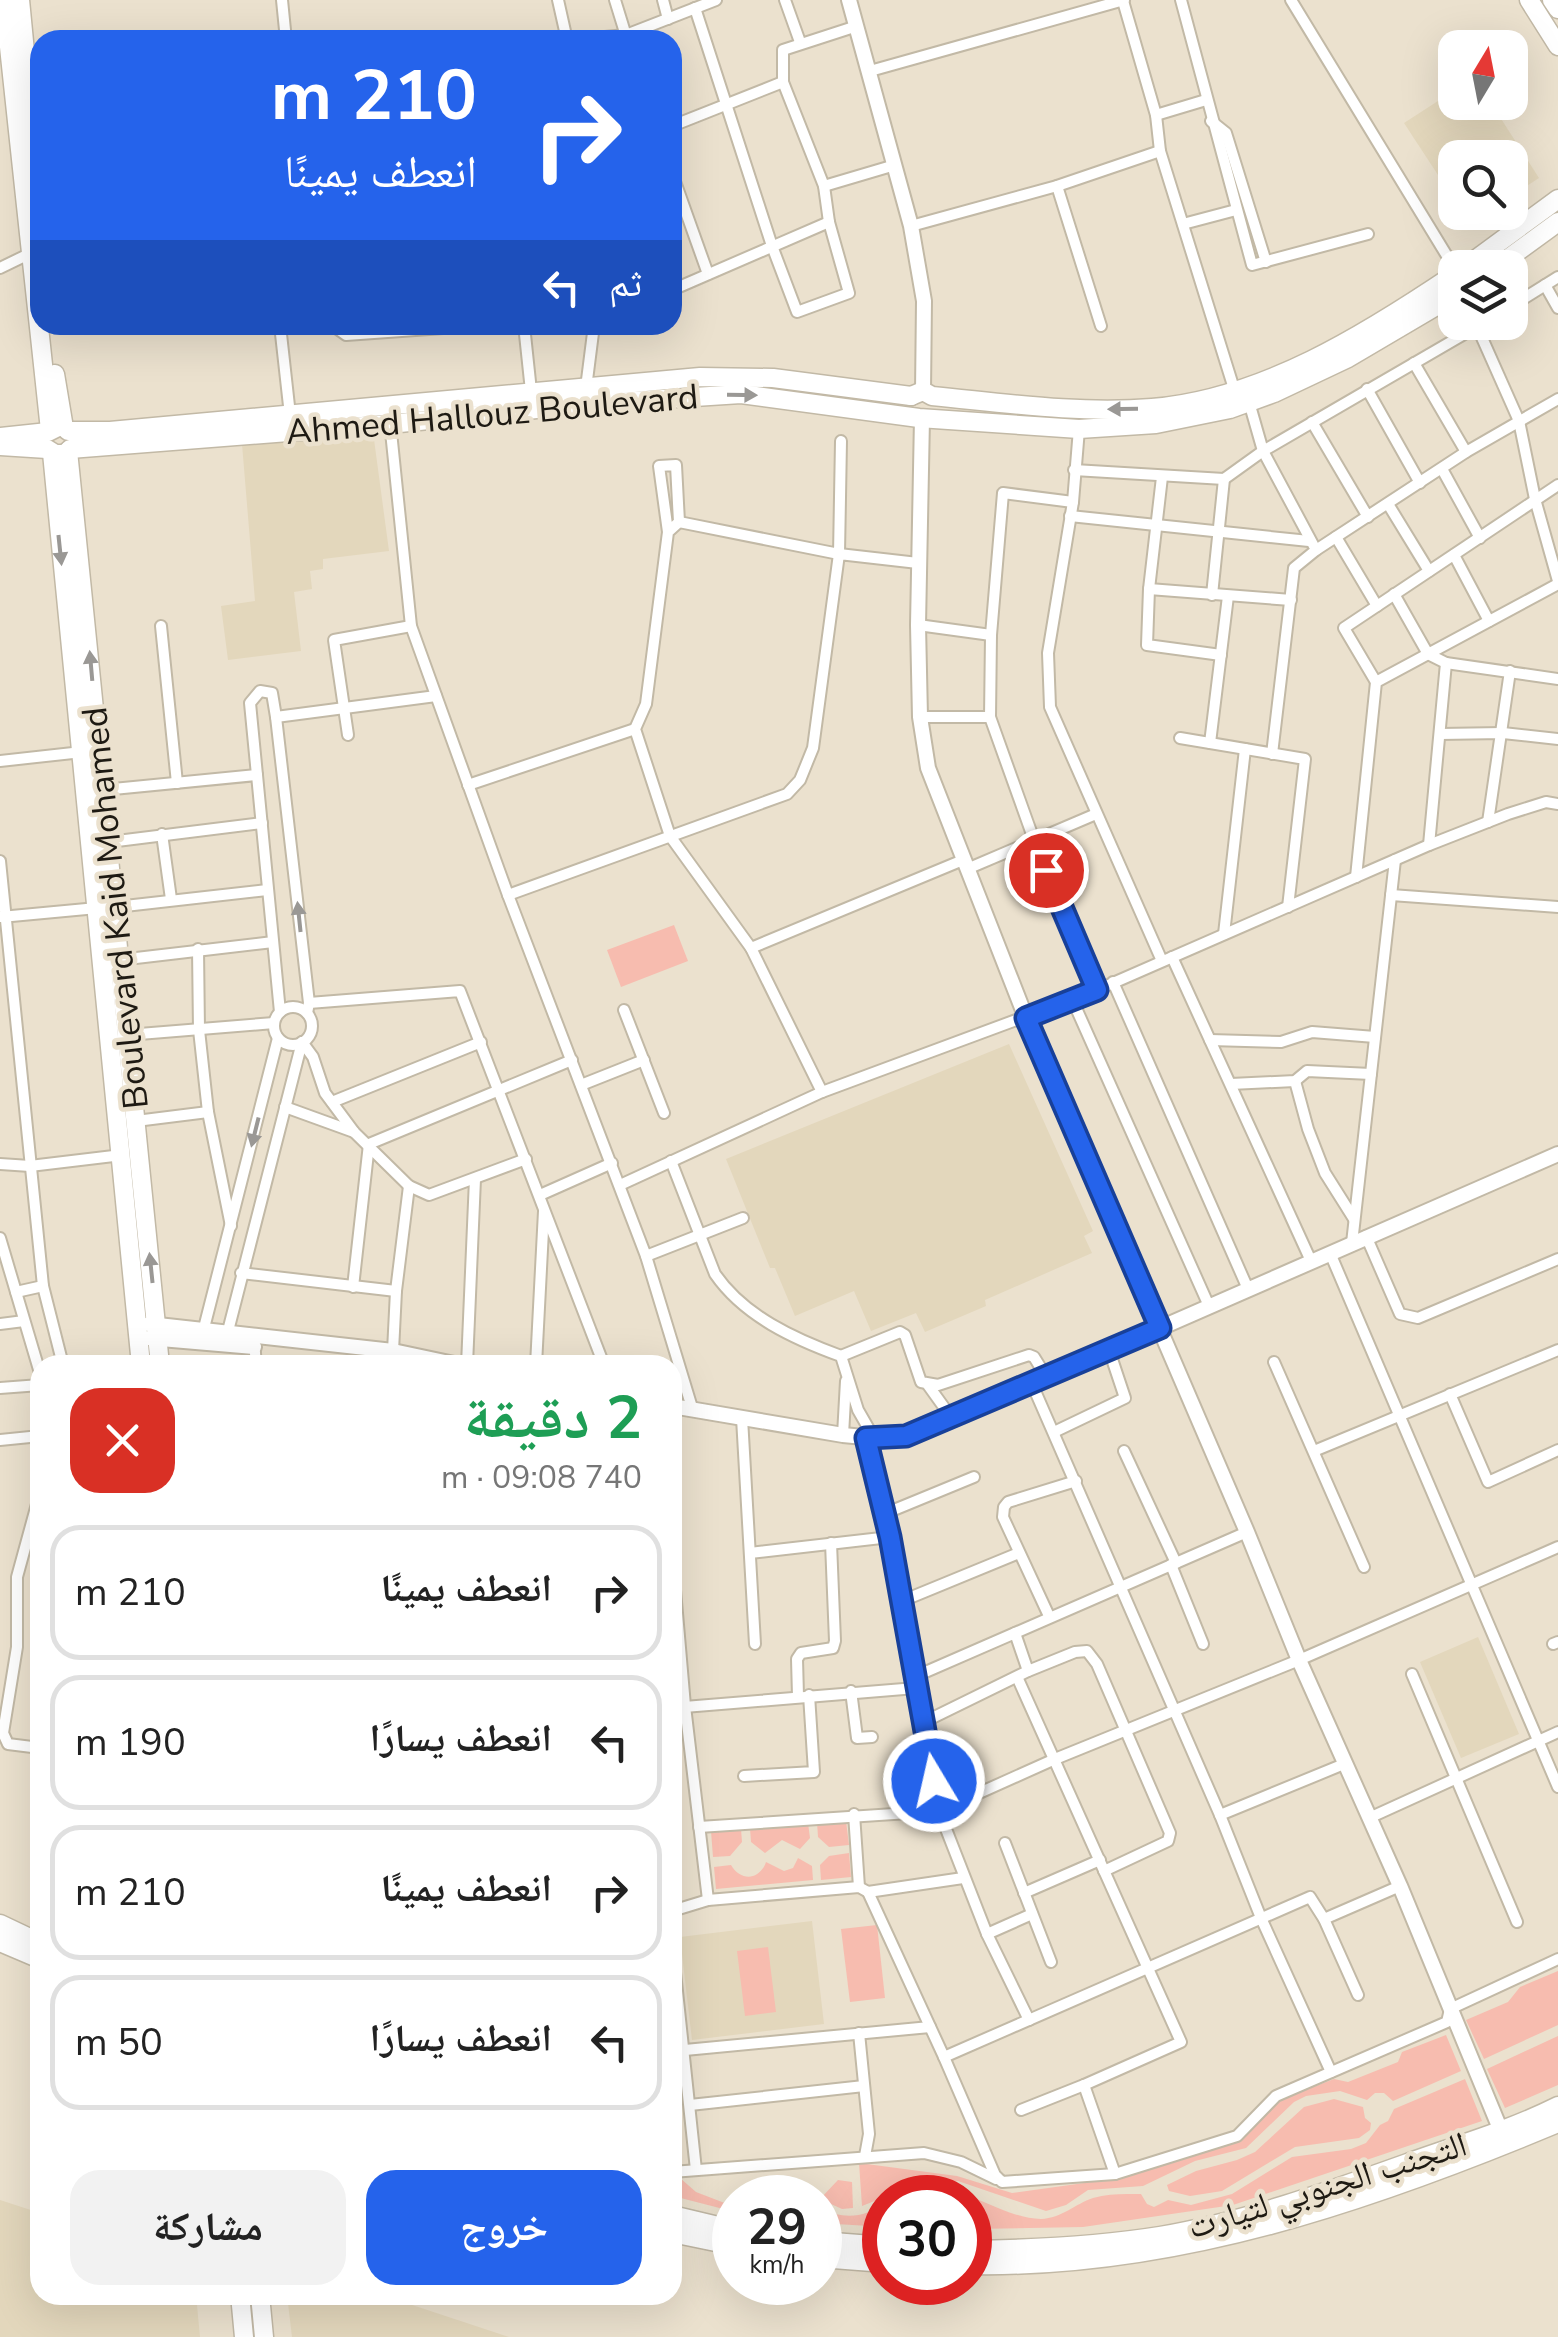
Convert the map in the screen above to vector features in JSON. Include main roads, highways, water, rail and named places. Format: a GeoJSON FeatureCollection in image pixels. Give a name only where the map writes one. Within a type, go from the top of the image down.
{"type":"FeatureCollection","features":[{"type":"Feature","properties":{"kind":"main road"},"geometry":{"type":"LineString","coordinates":[[4,0],[30,146]]}},
{"type":"Feature","properties":{"kind":"main road"},"geometry":{"type":"LineString","coordinates":[[20,0],[10,25],[30,243]]}},
{"type":"Feature","properties":{"kind":"main road"},"geometry":{"type":"LineString","coordinates":[[1530,0],[1558,46]]}},
{"type":"Feature","properties":{"kind":"main road"},"geometry":{"type":"LineString","coordinates":[[1552,0],[1558,9]]}},
{"type":"Feature","properties":{"kind":"main road"},"geometry":{"type":"LineString","coordinates":[[1489,250],[1558,199]]}},
{"type":"Feature","properties":{"kind":"main road"},"geometry":{"type":"LineString","coordinates":[[1520,250],[1558,222]]}},
{"type":"Feature","properties":{"kind":"main road"},"geometry":{"type":"LineString","coordinates":[[922,405],[1072,410],[1154,408],[1234,399],[1330,350],[1438,283]]}},
{"type":"Feature","properties":{"kind":"main road"},"geometry":{"type":"LineString","coordinates":[[922,405],[1079,429],[1156,424],[1348,358],[1438,305]]}},
{"type":"Feature","properties":{"kind":"main road"},"geometry":{"type":"LineString","coordinates":[[39,335],[46,402],[55,440]]}},
{"type":"Feature","properties":{"kind":"main road"},"geometry":{"type":"LineString","coordinates":[[51,335],[55,440]]}},
{"type":"Feature","properties":{"kind":"main road"},"geometry":{"type":"LineString","coordinates":[[389,415],[532,391],[586,395]]}},
{"type":"Feature","properties":{"kind":"main road","name":"Ahmed Hallouz Boulevard"},"geometry":{"type":"LineString","coordinates":[[55,440],[389,415],[586,395],[741,394],[922,405]]}},
{"type":"Feature","properties":{"kind":"main road","name":"Ahmed Hallouz Boulevard"},"geometry":{"type":"LineString","coordinates":[[55,440],[110,431],[290,416],[389,415]]}},
{"type":"Feature","properties":{"kind":"main road"},"geometry":{"type":"LineString","coordinates":[[0,437],[55,440]]}},
{"type":"Feature","properties":{"kind":"main road"},"geometry":{"type":"LineString","coordinates":[[0,446],[55,440]]}},
{"type":"Feature","properties":{"kind":"main road","name":"Boulevard Kaid Mohamed"},"geometry":{"type":"LineString","coordinates":[[55,440],[82,752],[106,908],[122,1155],[148,1331],[156,1355]]}},
{"type":"Feature","properties":{"kind":"main road","name":"Boulevard Kaid Mohamed"},"geometry":{"type":"LineString","coordinates":[[55,440],[108,842],[106,908],[120,960],[128,1035],[148,1331],[143,1355]]}},
{"type":"Feature","properties":{"kind":"main road"},"geometry":{"type":"LineString","coordinates":[[0,1924],[30,1938]]}},
{"type":"Feature","properties":{"kind":"main road"},"geometry":{"type":"LineString","coordinates":[[0,1942],[30,1955]]}},
{"type":"Feature","properties":{"kind":"main road","name":"التجنب الجنوبي لتيارت"},"geometry":{"type":"LineString","coordinates":[[992,2249],[1092,2245],[1220,2223],[1501,2131],[1558,2106]]}},
{"type":"Feature","properties":{"kind":"main road","name":"التجنب الجنوبي لتيارت"},"geometry":{"type":"LineString","coordinates":[[992,2264],[1120,2257],[1227,2237],[1401,2183],[1558,2123]]}},
{"type":"Feature","properties":{"kind":"main road"},"geometry":{"type":"LineString","coordinates":[[682,2217],[712,2225]]}},
{"type":"Feature","properties":{"kind":"main road"},"geometry":{"type":"LineString","coordinates":[[682,2235],[712,2241]]}},
{"type":"Feature","properties":{"kind":"main road"},"geometry":{"type":"LineString","coordinates":[[241,2305],[244,2337]]}},
{"type":"Feature","properties":{"kind":"main road"},"geometry":{"type":"LineString","coordinates":[[261,2305],[264,2337]]}}]}
